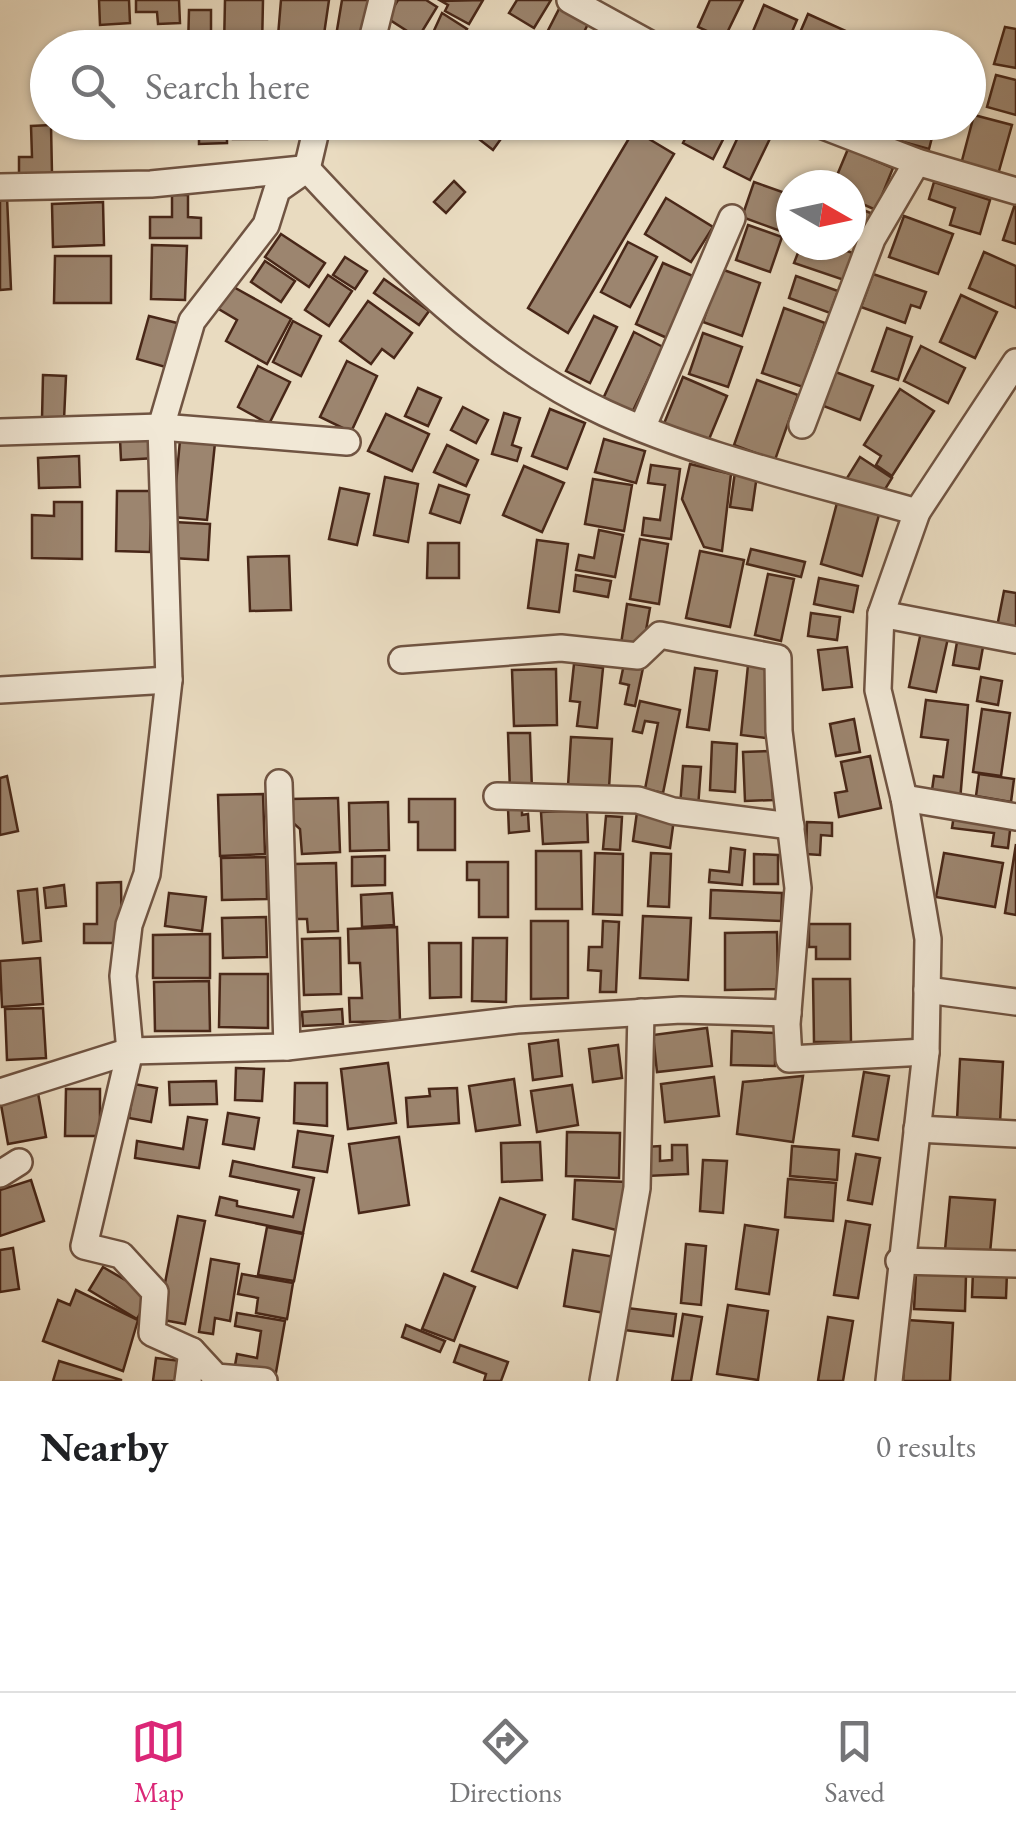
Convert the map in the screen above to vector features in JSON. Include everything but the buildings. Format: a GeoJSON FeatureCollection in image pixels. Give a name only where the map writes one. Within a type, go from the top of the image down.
{"type":"FeatureCollection","features":[{"type":"Feature","properties":{"kind":"street"},"geometry":{"type":"LineString","coordinates":[[374,30],[382,0]]}},
{"type":"Feature","properties":{"kind":"street"},"geometry":{"type":"LineString","coordinates":[[570,0],[624,30]]}},
{"type":"Feature","properties":{"kind":"street"},"geometry":{"type":"LineString","coordinates":[[264,1381],[216,1377],[192,1351],[152,1333],[156,1292],[120,1255],[84,1246],[130,1051],[123,976],[129,924],[146,874],[169,680],[161,427],[192,320],[266,225],[277,190],[307,168],[314,140]]}},
{"type":"Feature","properties":{"kind":"street"},"geometry":{"type":"LineString","coordinates":[[859,140],[917,162],[1016,191]]}},
{"type":"Feature","properties":{"kind":"street"},"geometry":{"type":"LineString","coordinates":[[802,425],[838,320],[872,239],[917,162]]}},
{"type":"Feature","properties":{"kind":"street"},"geometry":{"type":"LineString","coordinates":[[0,187],[151,184],[307,168]]}},
{"type":"Feature","properties":{"kind":"street"},"geometry":{"type":"LineString","coordinates":[[307,168],[390,259],[525,367],[602,412],[642,428],[917,512]]}},
{"type":"Feature","properties":{"kind":"street"},"geometry":{"type":"LineString","coordinates":[[642,428],[732,218]]}},
{"type":"Feature","properties":{"kind":"street"},"geometry":{"type":"LineString","coordinates":[[889,1381],[926,1052],[928,939],[904,798],[878,690],[881,614],[917,512],[1016,362]]}},
{"type":"Feature","properties":{"kind":"street"},"geometry":{"type":"LineString","coordinates":[[0,432],[161,427],[348,442]]}},
{"type":"Feature","properties":{"kind":"street"},"geometry":{"type":"LineString","coordinates":[[881,614],[1016,640]]}},
{"type":"Feature","properties":{"kind":"street"},"geometry":{"type":"LineString","coordinates":[[402,660],[561,648],[638,656],[660,635],[778,658],[779,731],[798,888],[788,1012],[789,1058],[926,1052]]}},
{"type":"Feature","properties":{"kind":"street"},"geometry":{"type":"LineString","coordinates":[[0,690],[169,680]]}},
{"type":"Feature","properties":{"kind":"street"},"geometry":{"type":"LineString","coordinates":[[279,783],[287,1046]]}},
{"type":"Feature","properties":{"kind":"street"},"geometry":{"type":"LineString","coordinates":[[497,796],[638,800],[673,811],[791,826]]}},
{"type":"Feature","properties":{"kind":"street"},"geometry":{"type":"LineString","coordinates":[[904,798],[1016,817]]}},
{"type":"Feature","properties":{"kind":"street"},"geometry":{"type":"LineString","coordinates":[[927,990],[1016,1002]]}},
{"type":"Feature","properties":{"kind":"street"},"geometry":{"type":"LineString","coordinates":[[0,1092],[130,1051],[287,1046],[518,1020],[641,1012],[788,1012]]}},
{"type":"Feature","properties":{"kind":"street"},"geometry":{"type":"LineString","coordinates":[[603,1381],[637,1188],[641,1012]]}},
{"type":"Feature","properties":{"kind":"street"},"geometry":{"type":"LineString","coordinates":[[916,1130],[1016,1134]]}},
{"type":"Feature","properties":{"kind":"street"},"geometry":{"type":"LineString","coordinates":[[900,1261],[1016,1264]]}},
{"type":"Feature","properties":{"kind":"street"},"geometry":{"type":"LineString","coordinates":[[188,1381],[192,1351]]}}]}
